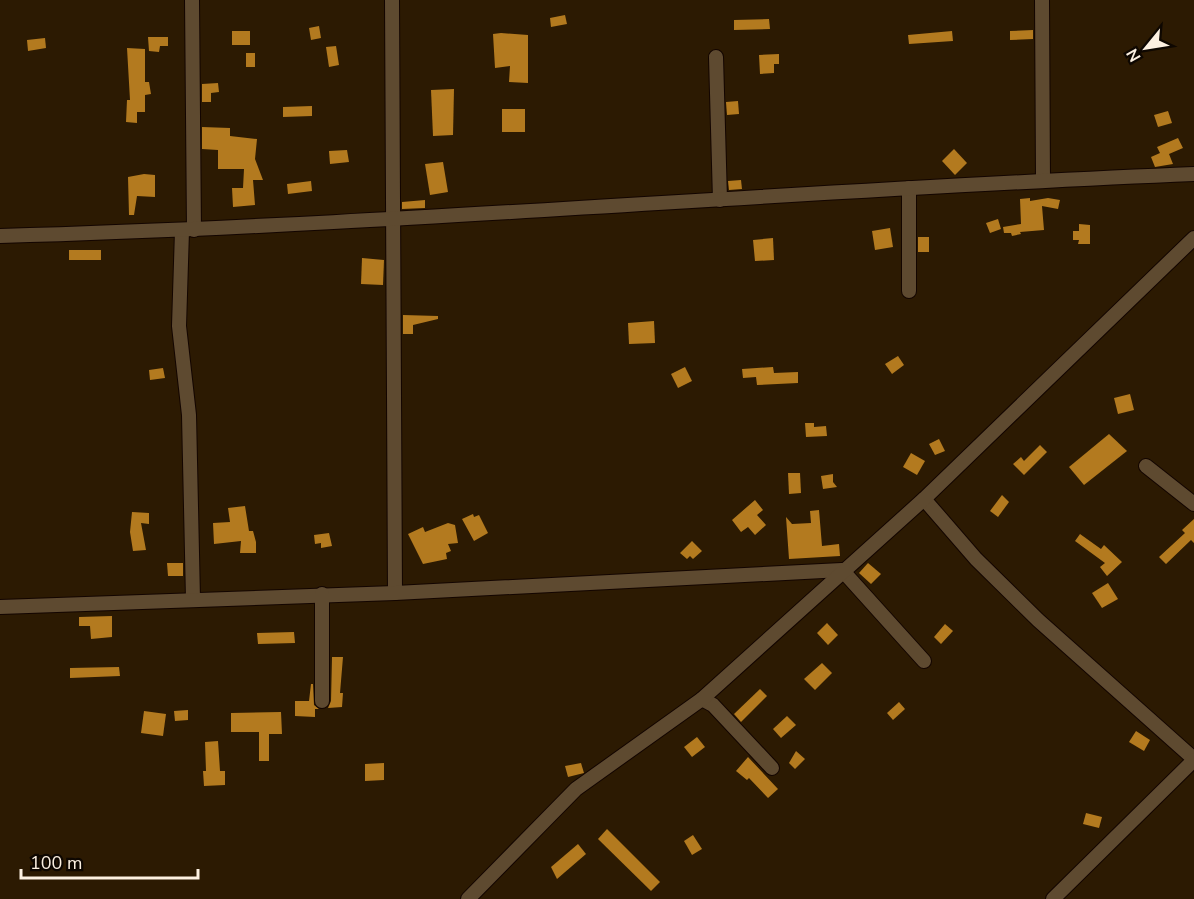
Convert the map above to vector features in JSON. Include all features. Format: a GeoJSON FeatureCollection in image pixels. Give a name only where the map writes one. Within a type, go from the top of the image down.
{"type":"FeatureCollection","features":[{"type":"Feature","properties":{"kind":"street"},"geometry":{"type":"LineString","coordinates":[[192,0],[188,231],[179,326],[189,415],[193,599]]}},
{"type":"Feature","properties":{"kind":"street"},"geometry":{"type":"LineString","coordinates":[[392,0],[395,592]]}},
{"type":"Feature","properties":{"kind":"street"},"geometry":{"type":"LineString","coordinates":[[1042,0],[1043,180]]}},
{"type":"Feature","properties":{"kind":"street"},"geometry":{"type":"LineString","coordinates":[[716,57],[720,200]]}},
{"type":"Feature","properties":{"kind":"street"},"geometry":{"type":"LineString","coordinates":[[0,236],[188,231],[1043,180],[1194,174]]}},
{"type":"Feature","properties":{"kind":"street"},"geometry":{"type":"LineString","coordinates":[[909,188],[909,291]]}},
{"type":"Feature","properties":{"kind":"street"},"geometry":{"type":"LineString","coordinates":[[468,899],[576,789],[702,699],[842,570],[924,500],[1194,238]]}},
{"type":"Feature","properties":{"kind":"street"},"geometry":{"type":"LineString","coordinates":[[1146,466],[1194,504]]}},
{"type":"Feature","properties":{"kind":"street"},"geometry":{"type":"LineString","coordinates":[[924,500],[976,559],[1038,620],[1194,760],[1053,899]]}},
{"type":"Feature","properties":{"kind":"street"},"geometry":{"type":"LineString","coordinates":[[0,607],[395,592],[842,570]]}},
{"type":"Feature","properties":{"kind":"street"},"geometry":{"type":"LineString","coordinates":[[842,570],[924,661]]}},
{"type":"Feature","properties":{"kind":"street"},"geometry":{"type":"LineString","coordinates":[[322,594],[322,701]]}},
{"type":"Feature","properties":{"kind":"street"},"geometry":{"type":"LineString","coordinates":[[702,699],[713,705],[772,768]]}},
{"type":"Feature","properties":{"kind":"building"},"geometry":{"type":"Polygon","coordinates":[[[565,15],[567,24],[551,27],[550,18],[565,15]]]}},
{"type":"Feature","properties":{"kind":"building"},"geometry":{"type":"Polygon","coordinates":[[[769,19],[770,29],[734,30],[734,20],[769,19]]]}},
{"type":"Feature","properties":{"kind":"building"},"geometry":{"type":"Polygon","coordinates":[[[319,26],[321,38],[311,40],[309,28],[319,26]]]}},
{"type":"Feature","properties":{"kind":"building"},"geometry":{"type":"Polygon","coordinates":[[[1033,30],[1033,39],[1010,40],[1010,31],[1033,30]]]}},
{"type":"Feature","properties":{"kind":"building"},"geometry":{"type":"Polygon","coordinates":[[[232,31],[250,31],[250,45],[232,45],[232,31]]]}},
{"type":"Feature","properties":{"kind":"building"},"geometry":{"type":"Polygon","coordinates":[[[952,31],[953,41],[909,44],[908,35],[952,31]]]}},
{"type":"Feature","properties":{"kind":"building"},"geometry":{"type":"Polygon","coordinates":[[[493,34],[528,35],[528,83],[509,82],[510,66],[495,68],[493,34]]]}},
{"type":"Feature","properties":{"kind":"building"},"geometry":{"type":"Polygon","coordinates":[[[148,37],[168,37],[168,46],[160,46],[159,52],[149,51],[148,37]]]}},
{"type":"Feature","properties":{"kind":"building"},"geometry":{"type":"Polygon","coordinates":[[[45,38],[46,48],[28,51],[27,40],[45,38]]]}},
{"type":"Feature","properties":{"kind":"building"},"geometry":{"type":"Polygon","coordinates":[[[336,46],[339,65],[329,67],[326,47],[336,46]]]}},
{"type":"Feature","properties":{"kind":"building"},"geometry":{"type":"Polygon","coordinates":[[[127,48],[145,49],[145,82],[149,82],[151,94],[145,95],[145,112],[137,112],[137,123],[126,122],[127,100],[130,100],[127,48]]]}},
{"type":"Feature","properties":{"kind":"building"},"geometry":{"type":"Polygon","coordinates":[[[246,53],[255,53],[255,67],[246,67],[246,53]]]}},
{"type":"Feature","properties":{"kind":"building"},"geometry":{"type":"Polygon","coordinates":[[[779,54],[779,64],[774,64],[774,73],[760,74],[759,55],[779,54]]]}},
{"type":"Feature","properties":{"kind":"building"},"geometry":{"type":"Polygon","coordinates":[[[218,83],[219,92],[211,93],[211,102],[202,102],[202,84],[218,83]]]}},
{"type":"Feature","properties":{"kind":"building"},"geometry":{"type":"Polygon","coordinates":[[[454,89],[453,135],[433,136],[431,90],[454,89]]]}},
{"type":"Feature","properties":{"kind":"building"},"geometry":{"type":"Polygon","coordinates":[[[738,101],[739,114],[727,115],[726,102],[738,101]]]}},
{"type":"Feature","properties":{"kind":"building"},"geometry":{"type":"Polygon","coordinates":[[[312,106],[312,116],[283,117],[283,107],[312,106]]]}},
{"type":"Feature","properties":{"kind":"building"},"geometry":{"type":"Polygon","coordinates":[[[502,109],[525,109],[525,132],[502,132],[502,109]]]}},
{"type":"Feature","properties":{"kind":"building"},"geometry":{"type":"Polygon","coordinates":[[[1168,111],[1172,123],[1158,127],[1154,115],[1168,111]]]}},
{"type":"Feature","properties":{"kind":"building"},"geometry":{"type":"Polygon","coordinates":[[[202,127],[230,128],[230,136],[257,139],[255,159],[263,180],[253,180],[255,205],[233,207],[232,188],[243,188],[244,169],[218,169],[218,150],[202,149],[202,127]]]}},
{"type":"Feature","properties":{"kind":"building"},"geometry":{"type":"Polygon","coordinates":[[[1178,138],[1183,148],[1169,154],[1173,164],[1155,167],[1151,157],[1160,153],[1157,147],[1178,138]]]}},
{"type":"Feature","properties":{"kind":"building"},"geometry":{"type":"Polygon","coordinates":[[[954,149],[967,163],[955,175],[942,161],[954,149]]]}},
{"type":"Feature","properties":{"kind":"building"},"geometry":{"type":"Polygon","coordinates":[[[347,150],[349,162],[330,164],[329,151],[347,150]]]}},
{"type":"Feature","properties":{"kind":"building"},"geometry":{"type":"Polygon","coordinates":[[[443,162],[448,192],[430,195],[425,164],[443,162]]]}},
{"type":"Feature","properties":{"kind":"building"},"geometry":{"type":"Polygon","coordinates":[[[144,174],[155,175],[155,197],[137,196],[134,215],[129,215],[128,177],[144,174]]]}},
{"type":"Feature","properties":{"kind":"building"},"geometry":{"type":"Polygon","coordinates":[[[741,180],[742,189],[729,190],[728,181],[741,180]]]}},
{"type":"Feature","properties":{"kind":"building"},"geometry":{"type":"Polygon","coordinates":[[[311,181],[312,191],[288,194],[287,184],[311,181]]]}},
{"type":"Feature","properties":{"kind":"building"},"geometry":{"type":"Polygon","coordinates":[[[1030,198],[1030,201],[1048,198],[1060,200],[1058,209],[1042,206],[1044,230],[1020,232],[1021,234],[1012,236],[1011,233],[1004,233],[1003,227],[1021,224],[1020,199],[1030,198]]]}},
{"type":"Feature","properties":{"kind":"building"},"geometry":{"type":"Polygon","coordinates":[[[425,200],[425,208],[402,209],[402,202],[425,200]]]}},
{"type":"Feature","properties":{"kind":"building"},"geometry":{"type":"Polygon","coordinates":[[[998,219],[1001,229],[990,233],[986,223],[998,219]]]}},
{"type":"Feature","properties":{"kind":"building"},"geometry":{"type":"Polygon","coordinates":[[[1079,224],[1090,225],[1090,244],[1078,244],[1079,240],[1073,240],[1073,231],[1079,231],[1079,224]]]}},
{"type":"Feature","properties":{"kind":"building"},"geometry":{"type":"Polygon","coordinates":[[[890,228],[893,247],[875,250],[872,231],[890,228]]]}},
{"type":"Feature","properties":{"kind":"building"},"geometry":{"type":"Polygon","coordinates":[[[918,237],[929,237],[929,252],[918,252],[918,237]]]}},
{"type":"Feature","properties":{"kind":"building"},"geometry":{"type":"Polygon","coordinates":[[[773,238],[774,260],[755,261],[753,240],[773,238]]]}},
{"type":"Feature","properties":{"kind":"building"},"geometry":{"type":"Polygon","coordinates":[[[69,250],[101,250],[101,260],[69,260],[69,250]]]}},
{"type":"Feature","properties":{"kind":"building"},"geometry":{"type":"Polygon","coordinates":[[[362,258],[384,260],[383,285],[361,284],[362,258]]]}},
{"type":"Feature","properties":{"kind":"building"},"geometry":{"type":"Polygon","coordinates":[[[403,315],[438,316],[438,319],[413,325],[413,334],[403,334],[403,315]]]}},
{"type":"Feature","properties":{"kind":"building"},"geometry":{"type":"Polygon","coordinates":[[[654,321],[655,343],[629,344],[628,323],[654,321]]]}},
{"type":"Feature","properties":{"kind":"building"},"geometry":{"type":"Polygon","coordinates":[[[898,356],[904,365],[892,374],[885,364],[898,356]]]}},
{"type":"Feature","properties":{"kind":"building"},"geometry":{"type":"Polygon","coordinates":[[[685,367],[692,381],[678,388],[671,374],[685,367]]]}},
{"type":"Feature","properties":{"kind":"building"},"geometry":{"type":"Polygon","coordinates":[[[773,367],[774,373],[798,372],[798,383],[757,385],[756,377],[743,378],[742,369],[773,367]]]}},
{"type":"Feature","properties":{"kind":"building"},"geometry":{"type":"Polygon","coordinates":[[[163,368],[165,378],[150,380],[149,370],[163,368]]]}},
{"type":"Feature","properties":{"kind":"building"},"geometry":{"type":"Polygon","coordinates":[[[1130,394],[1134,410],[1118,414],[1114,398],[1130,394]]]}},
{"type":"Feature","properties":{"kind":"building"},"geometry":{"type":"Polygon","coordinates":[[[805,423],[814,423],[814,427],[826,426],[827,436],[806,437],[805,423]]]}},
{"type":"Feature","properties":{"kind":"building"},"geometry":{"type":"Polygon","coordinates":[[[1109,434],[1127,451],[1084,485],[1069,467],[1109,434]]]}},
{"type":"Feature","properties":{"kind":"building"},"geometry":{"type":"Polygon","coordinates":[[[939,439],[945,451],[935,455],[929,444],[939,439]]]}},
{"type":"Feature","properties":{"kind":"building"},"geometry":{"type":"Polygon","coordinates":[[[1040,445],[1047,452],[1024,475],[1013,464],[1021,457],[1024,461],[1040,445]]]}},
{"type":"Feature","properties":{"kind":"building"},"geometry":{"type":"Polygon","coordinates":[[[911,453],[925,461],[917,475],[903,467],[911,453]]]}},
{"type":"Feature","properties":{"kind":"building"},"geometry":{"type":"Polygon","coordinates":[[[788,473],[800,473],[801,493],[789,494],[788,473]]]}},
{"type":"Feature","properties":{"kind":"building"},"geometry":{"type":"Polygon","coordinates":[[[833,474],[833,482],[837,487],[823,489],[821,476],[833,474]]]}},
{"type":"Feature","properties":{"kind":"building"},"geometry":{"type":"Polygon","coordinates":[[[1002,495],[1009,502],[998,517],[990,511],[1002,495]]]}},
{"type":"Feature","properties":{"kind":"building"},"geometry":{"type":"Polygon","coordinates":[[[755,500],[763,510],[757,515],[766,525],[755,535],[748,527],[741,532],[732,520],[755,500]]]}},
{"type":"Feature","properties":{"kind":"building"},"geometry":{"type":"Polygon","coordinates":[[[245,506],[249,531],[253,531],[256,542],[256,553],[240,553],[241,541],[214,544],[213,523],[230,522],[228,508],[245,506]]]}},
{"type":"Feature","properties":{"kind":"building"},"geometry":{"type":"Polygon","coordinates":[[[819,510],[822,546],[839,544],[840,556],[789,559],[786,517],[792,524],[811,523],[810,511],[819,510]]]}},
{"type":"Feature","properties":{"kind":"building"},"geometry":{"type":"Polygon","coordinates":[[[132,512],[149,513],[149,524],[141,523],[146,550],[133,551],[130,532],[132,512]]]}},
{"type":"Feature","properties":{"kind":"building"},"geometry":{"type":"Polygon","coordinates":[[[473,514],[474,517],[479,515],[488,533],[474,541],[462,519],[473,514]]]}},
{"type":"Feature","properties":{"kind":"building"},"geometry":{"type":"Polygon","coordinates":[[[1194,519],[1194,543],[1191,540],[1166,564],[1159,557],[1185,533],[1182,530],[1194,519]]]}},
{"type":"Feature","properties":{"kind":"building"},"geometry":{"type":"Polygon","coordinates":[[[448,523],[455,525],[458,543],[448,544],[451,551],[446,553],[447,559],[423,564],[408,534],[423,527],[425,532],[448,523]]]}},
{"type":"Feature","properties":{"kind":"building"},"geometry":{"type":"Polygon","coordinates":[[[329,533],[332,546],[321,548],[321,543],[315,544],[314,535],[329,533]]]}},
{"type":"Feature","properties":{"kind":"building"},"geometry":{"type":"Polygon","coordinates":[[[1080,534],[1101,549],[1104,545],[1122,562],[1107,576],[1100,567],[1105,563],[1075,541],[1080,534]]]}},
{"type":"Feature","properties":{"kind":"building"},"geometry":{"type":"Polygon","coordinates":[[[692,541],[702,551],[693,559],[690,556],[687,559],[680,553],[692,541]]]}},
{"type":"Feature","properties":{"kind":"building"},"geometry":{"type":"Polygon","coordinates":[[[167,563],[183,563],[183,576],[168,576],[167,563]]]}},
{"type":"Feature","properties":{"kind":"building"},"geometry":{"type":"Polygon","coordinates":[[[868,563],[881,574],[871,584],[859,573],[868,563]]]}},
{"type":"Feature","properties":{"kind":"building"},"geometry":{"type":"Polygon","coordinates":[[[1108,583],[1118,599],[1102,608],[1092,593],[1108,583]]]}},
{"type":"Feature","properties":{"kind":"building"},"geometry":{"type":"Polygon","coordinates":[[[112,616],[112,637],[91,639],[90,626],[79,626],[79,617],[112,616]]]}},
{"type":"Feature","properties":{"kind":"building"},"geometry":{"type":"Polygon","coordinates":[[[827,623],[838,635],[828,645],[817,633],[827,623]]]}},
{"type":"Feature","properties":{"kind":"building"},"geometry":{"type":"Polygon","coordinates":[[[945,624],[953,631],[941,644],[934,637],[945,624]]]}},
{"type":"Feature","properties":{"kind":"building"},"geometry":{"type":"Polygon","coordinates":[[[294,632],[295,643],[258,644],[257,633],[294,632]]]}},
{"type":"Feature","properties":{"kind":"building"},"geometry":{"type":"Polygon","coordinates":[[[332,657],[343,657],[340,693],[343,693],[342,707],[328,708],[331,701],[332,657]]]}},
{"type":"Feature","properties":{"kind":"building"},"geometry":{"type":"Polygon","coordinates":[[[822,663],[832,673],[815,690],[804,679],[822,663]]]}},
{"type":"Feature","properties":{"kind":"building"},"geometry":{"type":"Polygon","coordinates":[[[119,667],[120,676],[70,678],[70,668],[119,667]]]}},
{"type":"Feature","properties":{"kind":"building"},"geometry":{"type":"Polygon","coordinates":[[[311,684],[313,684],[314,705],[319,709],[315,709],[315,717],[295,716],[295,701],[309,701],[311,684]]]}},
{"type":"Feature","properties":{"kind":"building"},"geometry":{"type":"Polygon","coordinates":[[[760,689],[767,696],[741,722],[734,714],[760,689]]]}},
{"type":"Feature","properties":{"kind":"building"},"geometry":{"type":"Polygon","coordinates":[[[899,702],[905,709],[893,720],[887,713],[899,702]]]}},
{"type":"Feature","properties":{"kind":"building"},"geometry":{"type":"Polygon","coordinates":[[[188,710],[188,720],[175,721],[174,711],[188,710]]]}},
{"type":"Feature","properties":{"kind":"building"},"geometry":{"type":"Polygon","coordinates":[[[144,711],[166,714],[163,736],[141,733],[144,711]]]}},
{"type":"Feature","properties":{"kind":"building"},"geometry":{"type":"Polygon","coordinates":[[[281,712],[282,734],[269,734],[269,761],[259,761],[259,732],[231,732],[231,713],[281,712]]]}},
{"type":"Feature","properties":{"kind":"building"},"geometry":{"type":"Polygon","coordinates":[[[787,716],[796,725],[781,738],[773,729],[787,716]]]}},
{"type":"Feature","properties":{"kind":"building"},"geometry":{"type":"Polygon","coordinates":[[[1136,731],[1150,740],[1144,751],[1129,742],[1136,731]]]}},
{"type":"Feature","properties":{"kind":"building"},"geometry":{"type":"Polygon","coordinates":[[[697,737],[705,747],[692,757],[684,747],[697,737]]]}},
{"type":"Feature","properties":{"kind":"building"},"geometry":{"type":"Polygon","coordinates":[[[218,741],[220,771],[225,771],[225,785],[204,786],[205,742],[218,741]]]}},
{"type":"Feature","properties":{"kind":"building"},"geometry":{"type":"Polygon","coordinates":[[[796,751],[805,759],[795,769],[789,763],[796,751]]]}},
{"type":"Feature","properties":{"kind":"building"},"geometry":{"type":"Polygon","coordinates":[[[748,757],[778,789],[768,798],[749,778],[747,780],[736,771],[748,757]]]}},
{"type":"Feature","properties":{"kind":"building"},"geometry":{"type":"Polygon","coordinates":[[[384,763],[384,780],[365,781],[365,764],[384,763]]]}},
{"type":"Feature","properties":{"kind":"building"},"geometry":{"type":"Polygon","coordinates":[[[581,763],[584,773],[568,777],[565,766],[581,763]]]}},
{"type":"Feature","properties":{"kind":"building"},"geometry":{"type":"Polygon","coordinates":[[[1086,813],[1102,817],[1099,828],[1083,824],[1086,813]]]}},
{"type":"Feature","properties":{"kind":"building"},"geometry":{"type":"Polygon","coordinates":[[[607,829],[660,882],[651,891],[598,839],[607,829]]]}},
{"type":"Feature","properties":{"kind":"building"},"geometry":{"type":"Polygon","coordinates":[[[693,835],[702,849],[692,855],[684,841],[693,835]]]}},
{"type":"Feature","properties":{"kind":"building"},"geometry":{"type":"Polygon","coordinates":[[[578,844],[586,854],[557,879],[551,867],[578,844]]]}}]}
